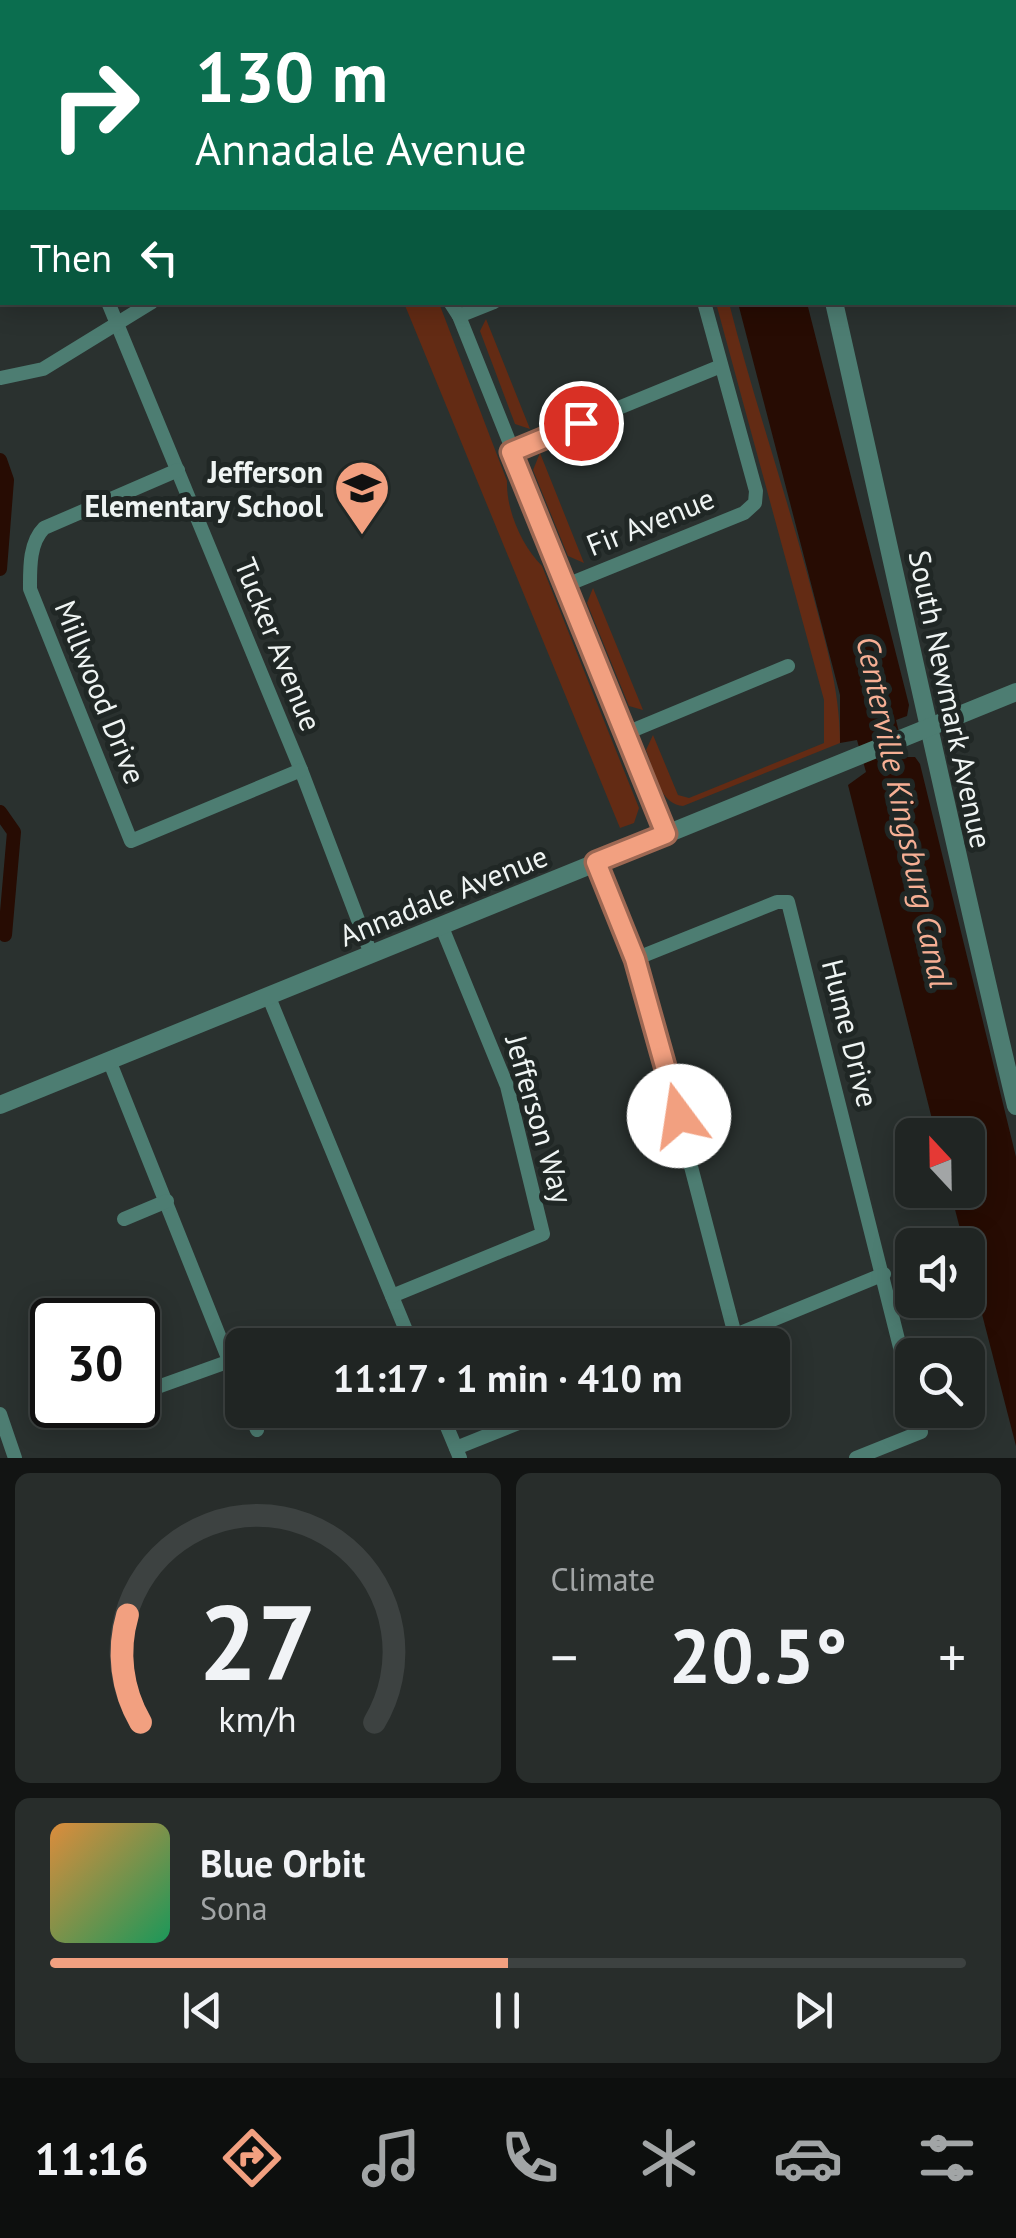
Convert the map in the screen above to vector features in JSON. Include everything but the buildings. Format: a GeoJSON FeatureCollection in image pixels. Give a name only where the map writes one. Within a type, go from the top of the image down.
{"type":"FeatureCollection","features":[{"type":"Feature","properties":{"kind":"street","name":"Tucker Avenue"},"geometry":{"type":"LineString","coordinates":[[110,305],[301,770],[371,954]]}},
{"type":"Feature","properties":{"kind":"street"},"geometry":{"type":"LineString","coordinates":[[1,378],[43,369],[147,305]]}},
{"type":"Feature","properties":{"kind":"street"},"geometry":{"type":"LineString","coordinates":[[511,452],[721,366],[705,305]]}},
{"type":"Feature","properties":{"kind":"street","name":"South Newmark Avenue"},"geometry":{"type":"LineString","coordinates":[[835,305],[916,662],[926,728],[1016,1106]]}},
{"type":"Feature","properties":{"kind":"street"},"geometry":{"type":"LineString","coordinates":[[459,309],[511,452],[666,834]]}},
{"type":"Feature","properties":{"kind":"street","name":"Fir Avenue"},"geometry":{"type":"LineString","coordinates":[[564,586],[744,513],[754,503],[756,490],[721,366]]}},
{"type":"Feature","properties":{"kind":"street","name":"Millwood Drive"},"geometry":{"type":"LineString","coordinates":[[178,470],[44,528],[37,534],[30,568],[30,589],[131,841],[301,770]]}},
{"type":"Feature","properties":{"kind":"street"},"geometry":{"type":"LineString","coordinates":[[624,734],[788,666]]}},
{"type":"Feature","properties":{"kind":"street","name":"Annadale Avenue"},"geometry":{"type":"LineString","coordinates":[[0,1105],[1016,692]]}},
{"type":"Feature","properties":{"kind":"street"},"geometry":{"type":"LineString","coordinates":[[596,862],[635,959],[734,1328]]}},
{"type":"Feature","properties":{"kind":"street","name":"Hume Drive"},"geometry":{"type":"LineString","coordinates":[[635,959],[777,902],[788,902],[899,1338]]}},
{"type":"Feature","properties":{"kind":"street","name":"Jefferson Way"},"geometry":{"type":"LineString","coordinates":[[392,1296],[543,1234],[507,1086],[442,925]]}},
{"type":"Feature","properties":{"kind":"street"},"geometry":{"type":"LineString","coordinates":[[268,996],[405,1328]]}},
{"type":"Feature","properties":{"kind":"street"},"geometry":{"type":"LineString","coordinates":[[109,1060],[225,1348]]}},
{"type":"Feature","properties":{"kind":"street"},"geometry":{"type":"LineString","coordinates":[[124,1219],[167,1202]]}},
{"type":"Feature","properties":{"kind":"street"},"geometry":{"type":"LineString","coordinates":[[753,1328],[884,1274]]}},
{"type":"Feature","properties":{"kind":"street"},"geometry":{"type":"LineString","coordinates":[[160,1386],[225,1363]]}},
{"type":"Feature","properties":{"kind":"street"},"geometry":{"type":"LineString","coordinates":[[0,1414],[15,1458]]}},
{"type":"Feature","properties":{"kind":"street"},"geometry":{"type":"LineString","coordinates":[[448,1428],[458,1453],[512,1428]]}},
{"type":"Feature","properties":{"kind":"street"},"geometry":{"type":"LineString","coordinates":[[856,1458],[921,1432],[920,1428]]}},
{"type":"Feature","properties":{"kind":"shaded area"},"geometry":{"type":"Polygon","coordinates":[[[405,305],[440,305],[507,481],[517,527],[542,566],[639,808],[634,823],[620,828],[405,305]]]}},
{"type":"Feature","properties":{"kind":"shaded area"},"geometry":{"type":"Polygon","coordinates":[[[717,305],[730,305],[800,549],[830,663],[840,743],[683,806],[663,793],[646,750],[653,735],[678,795],[689,798],[824,743],[824,700],[717,305]]]}},
{"type":"Feature","properties":{"kind":"shaded area"},"geometry":{"type":"Polygon","coordinates":[[[486,319],[530,429],[515,424],[480,331],[486,319]]]}},
{"type":"Feature","properties":{"kind":"shaded area"},"geometry":{"type":"Polygon","coordinates":[[[540,453],[584,563],[568,556],[533,470],[540,453]]]}},
{"type":"Feature","properties":{"kind":"shaded area"},"geometry":{"type":"Polygon","coordinates":[[[593,588],[643,710],[629,706],[587,603],[593,588]]]}},
{"type":"Feature","properties":{"kind":"water","name":"Centerville Kingsburg Canal"},"geometry":{"type":"Polygon","coordinates":[[[739,305],[808,305],[909,705],[907,716],[896,720],[905,757],[915,757],[920,764],[1016,1157],[1016,1446],[983,1318],[985,1228],[960,1228],[955,1208],[985,1208],[985,1118],[932,1118],[848,785],[866,772],[857,740],[840,743],[840,695],[739,305]]]}},
{"type":"Feature","properties":{"kind":"waterway"},"geometry":{"type":"LineString","coordinates":[[0,460],[7,480],[0,569]]}},
{"type":"Feature","properties":{"kind":"waterway"},"geometry":{"type":"LineString","coordinates":[[0,812],[14,832],[5,935]]}},
{"type":"Feature","properties":{"kind":"place","name":"Jefferson Elementary School"},"geometry":{"type":"Point","coordinates":[362,537]}},
{"type":"Feature","properties":{"kind":"route"},"geometry":{"type":"LineString","coordinates":[[581,423],[511,452],[666,834],[596,862],[635,959],[679,1116]]}}]}
